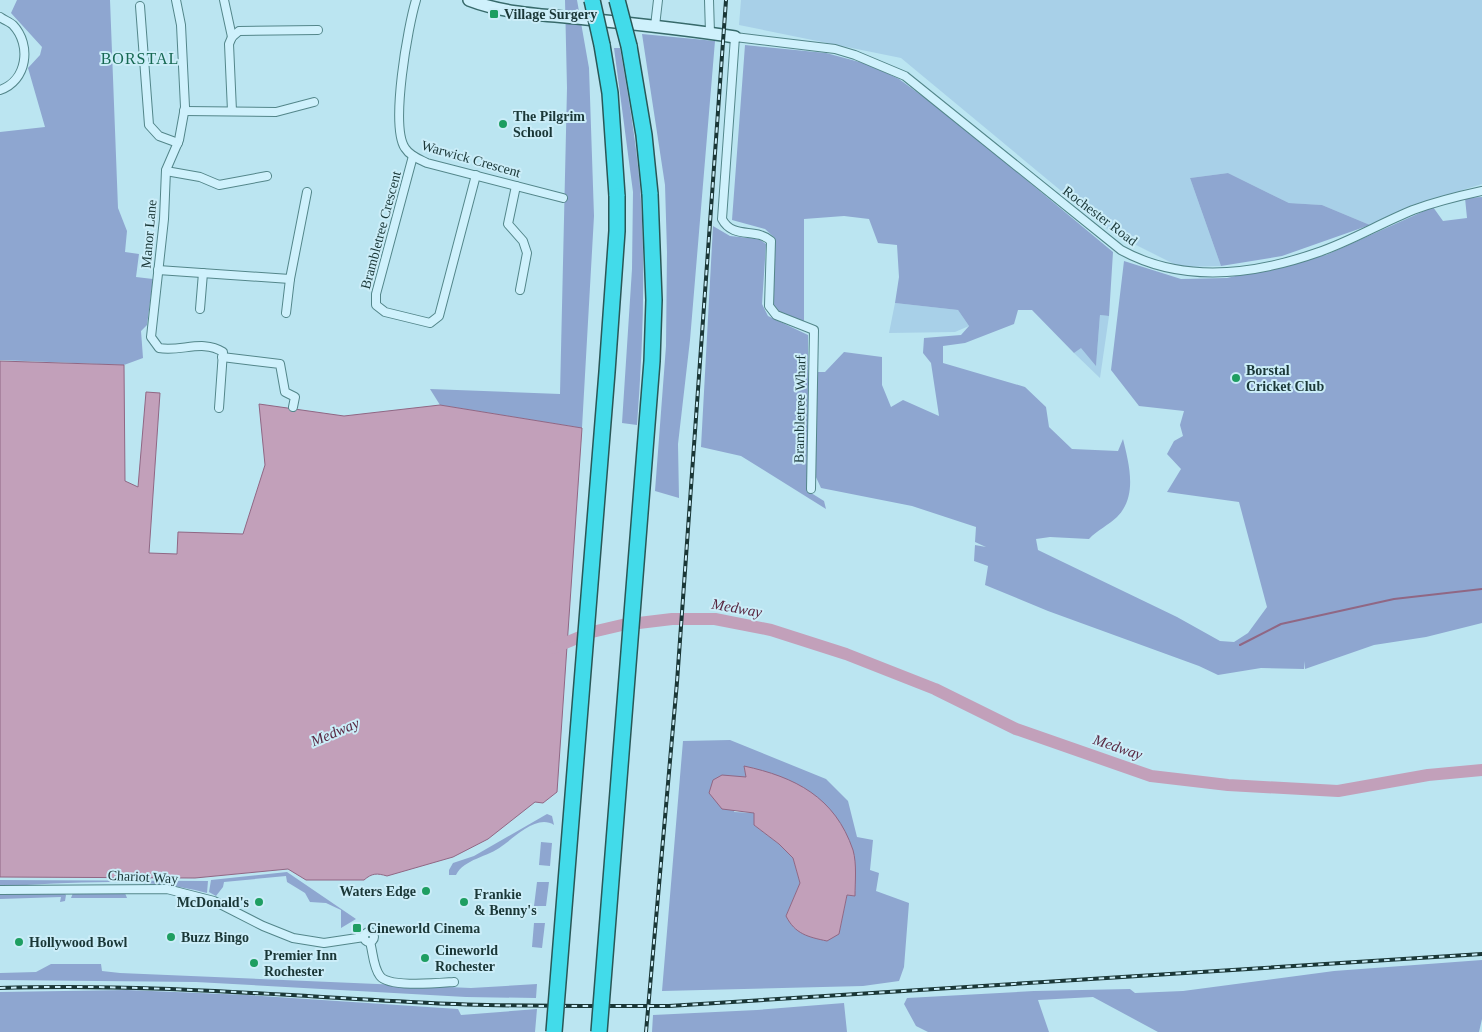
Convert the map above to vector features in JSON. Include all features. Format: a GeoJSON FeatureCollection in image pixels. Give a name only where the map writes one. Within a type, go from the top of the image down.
{"type":"FeatureCollection","features":[{"type":"Feature","properties":{"kind":"highway"},"geometry":{"type":"LineString","coordinates":[[554,1032],[607,372],[617,196],[610,93],[592,0]]}},
{"type":"Feature","properties":{"kind":"highway"},"geometry":{"type":"LineString","coordinates":[[599,1032],[652,361],[654,300],[650,194],[644,135],[629,46],[617,0]]}},
{"type":"Feature","properties":{"kind":"street","name":"Manor Lane"},"geometry":{"type":"LineString","coordinates":[[176,0],[181,25],[184,111],[178,143],[166,171],[164,219],[152,342],[159,348],[167,350],[208,345],[214,346],[223,352],[222,358]]}},
{"type":"Feature","properties":{"kind":"street"},"geometry":{"type":"LineString","coordinates":[[224,0],[232,37],[230,44],[232,111]]}},
{"type":"Feature","properties":{"kind":"street","name":"Warwick Crescent"},"geometry":{"type":"LineString","coordinates":[[416,0],[406,38],[400,131],[404,147],[413,156],[427,163],[563,198]]}},
{"type":"Feature","properties":{"kind":"street"},"geometry":{"type":"LineString","coordinates":[[469,0],[495,8],[735,37]]}},
{"type":"Feature","properties":{"kind":"street"},"geometry":{"type":"LineString","coordinates":[[655,26],[658,0]]}},
{"type":"Feature","properties":{"kind":"street"},"geometry":{"type":"LineString","coordinates":[[709,0],[710,33]]}},
{"type":"Feature","properties":{"kind":"street"},"geometry":{"type":"LineString","coordinates":[[140,6],[149,125],[159,136],[178,143]]}},
{"type":"Feature","properties":{"kind":"street"},"geometry":{"type":"LineString","coordinates":[[0,17],[12,24],[20,35],[24,63],[19,79],[10,86],[0,90]]}},
{"type":"Feature","properties":{"kind":"street"},"geometry":{"type":"LineString","coordinates":[[232,37],[239,31],[318,30]]}},
{"type":"Feature","properties":{"kind":"street","name":"Rochester Road"},"geometry":{"type":"LineString","coordinates":[[735,37],[834,49],[855,54],[905,76],[1121,250],[1148,263],[1178,271],[1224,274],[1288,261],[1319,252],[1413,210],[1482,191]]}},
{"type":"Feature","properties":{"kind":"street","name":"Brambletree Wharf"},"geometry":{"type":"LineString","coordinates":[[735,37],[722,219],[726,227],[734,231],[763,235],[771,241],[768,298],[772,312],[814,330],[811,489]]}},
{"type":"Feature","properties":{"kind":"street"},"geometry":{"type":"LineString","coordinates":[[184,111],[276,112],[314,102]]}},
{"type":"Feature","properties":{"kind":"street","name":"Brambletree Crescent"},"geometry":{"type":"LineString","coordinates":[[413,156],[375,301],[381,311],[430,323],[439,316],[476,175]]}},
{"type":"Feature","properties":{"kind":"street"},"geometry":{"type":"LineString","coordinates":[[166,171],[200,176],[219,185],[267,176]]}},
{"type":"Feature","properties":{"kind":"street"},"geometry":{"type":"LineString","coordinates":[[516,186],[508,224],[523,241],[527,253],[520,290]]}},
{"type":"Feature","properties":{"kind":"street"},"geometry":{"type":"LineString","coordinates":[[286,313],[290,279],[307,192]]}},
{"type":"Feature","properties":{"kind":"street"},"geometry":{"type":"LineString","coordinates":[[158,270],[290,279]]}},
{"type":"Feature","properties":{"kind":"street"},"geometry":{"type":"LineString","coordinates":[[200,309],[204,273]]}},
{"type":"Feature","properties":{"kind":"street"},"geometry":{"type":"LineString","coordinates":[[219,408],[222,358],[280,364],[285,392],[295,397],[293,407]]}},
{"type":"Feature","properties":{"kind":"street","name":"Chariot Way"},"geometry":{"type":"LineString","coordinates":[[0,890],[167,889],[214,900],[264,926],[293,938],[324,943],[367,940],[378,972],[384,979],[391,982],[422,984],[454,982]]}},
{"type":"Feature","properties":{"kind":"shaded area"},"geometry":{"type":"Polygon","coordinates":[[[17,0],[110,0],[118,208],[127,231],[125,252],[139,254],[136,277],[153,279],[147,325],[141,331],[143,358],[124,365],[0,360],[0,132],[45,127],[28,68],[40,55],[42,47],[11,13],[17,0]]]}},
{"type":"Feature","properties":{"kind":"shaded area"},"geometry":{"type":"Polygon","coordinates":[[[565,0],[577,0],[589,68],[594,216],[582,428],[440,405],[430,389],[560,394],[567,88],[565,0]]]}},
{"type":"Feature","properties":{"kind":"shaded area"},"geometry":{"type":"Polygon","coordinates":[[[741,0],[1482,0],[1482,184],[1434,199],[1370,225],[1322,205],[1289,203],[1228,173],[1190,178],[1221,266],[1180,267],[1112,233],[901,58],[739,25],[741,0]]]}},
{"type":"Feature","properties":{"kind":"shaded area"},"geometry":{"type":"Polygon","coordinates":[[[642,34],[715,41],[690,340],[678,444],[679,498],[655,491],[666,346],[667,252],[665,185],[642,34]]]}},
{"type":"Feature","properties":{"kind":"shaded area"},"geometry":{"type":"Polygon","coordinates":[[[745,45],[826,53],[867,64],[899,79],[951,117],[1113,252],[1109,316],[1100,315],[1096,366],[1081,348],[1074,353],[1032,310],[1018,310],[1014,324],[965,343],[943,346],[943,363],[1025,387],[1046,407],[1049,427],[1072,449],[1118,451],[1123,439],[1130,479],[1130,490],[1124,509],[1114,520],[1089,539],[1050,537],[1036,539],[1038,550],[1177,617],[1220,641],[1234,642],[1248,633],[1267,607],[1239,502],[1167,492],[1181,469],[1167,454],[1174,441],[1183,436],[1180,425],[1184,411],[1139,406],[1111,370],[1124,261],[1181,279],[1227,278],[1326,255],[1433,207],[1443,221],[1467,218],[1465,198],[1482,197],[1482,623],[1426,637],[1374,645],[1305,669],[1305,661],[1304,669],[1261,668],[1218,675],[1199,666],[1048,611],[985,585],[988,566],[974,561],[975,545],[986,547],[975,542],[976,527],[912,506],[821,488],[815,475],[815,372],[825,372],[844,352],[882,357],[882,385],[891,407],[903,400],[939,416],[931,363],[923,353],[924,338],[961,335],[969,326],[958,310],[895,303],[899,277],[897,245],[878,243],[869,219],[844,216],[804,219],[804,321],[775,312],[773,306],[775,238],[765,229],[732,220],[745,45]]]}},
{"type":"Feature","properties":{"kind":"shaded area"},"geometry":{"type":"Polygon","coordinates":[[[614,48],[620,48],[626,82],[636,152],[642,216],[643,306],[637,425],[622,423],[632,269],[633,192],[614,48]]]}},
{"type":"Feature","properties":{"kind":"shaded area"},"geometry":{"type":"Polygon","coordinates":[[[1228,173],[1289,203],[1322,205],[1370,225],[1282,256],[1221,266],[1190,178],[1228,173]]]}},
{"type":"Feature","properties":{"kind":"shaded area"},"geometry":{"type":"Polygon","coordinates":[[[713,226],[730,236],[759,239],[766,244],[762,304],[768,316],[808,335],[808,491],[824,501],[826,509],[741,456],[701,447],[713,226]]]}},
{"type":"Feature","properties":{"kind":"shaded area"},"geometry":{"type":"Polygon","coordinates":[[[895,303],[958,310],[969,326],[955,332],[889,333],[895,303]]]}},
{"type":"Feature","properties":{"kind":"shaded area"},"geometry":{"type":"Polygon","coordinates":[[[1100,315],[1109,316],[1100,378],[1074,353],[1081,347],[1096,365],[1100,315]]]}},
{"type":"Feature","properties":{"kind":"shaded area"},"geometry":{"type":"Polygon","coordinates":[[[730,740],[826,779],[848,801],[857,837],[873,840],[870,870],[879,873],[876,891],[909,903],[904,967],[899,981],[863,986],[662,991],[683,741],[730,740]],[[744,766],[746,777],[734,812],[754,813],[754,825],[779,844],[793,858],[800,883],[786,916],[839,934],[847,895],[855,896],[744,766]]]}},
{"type":"Feature","properties":{"kind":"shaded area"},"geometry":{"type":"Polygon","coordinates":[[[547,814],[552,816],[554,825],[547,822],[534,824],[496,850],[465,865],[456,875],[449,875],[449,870],[453,863],[474,856],[547,814]]]}},
{"type":"Feature","properties":{"kind":"shaded area"},"geometry":{"type":"Polygon","coordinates":[[[541,842],[552,843],[550,866],[539,865],[541,842]]]}},
{"type":"Feature","properties":{"kind":"shaded area"},"geometry":{"type":"Polygon","coordinates":[[[287,872],[356,919],[341,928],[341,910],[326,903],[310,902],[305,893],[287,882],[286,876],[224,882],[223,887],[216,896],[209,892],[211,880],[287,872]]]}},
{"type":"Feature","properties":{"kind":"shaded area"},"geometry":{"type":"Polygon","coordinates":[[[0,880],[208,881],[207,893],[182,887],[130,882],[0,886],[0,880]]]}},
{"type":"Feature","properties":{"kind":"shaded area"},"geometry":{"type":"Polygon","coordinates":[[[537,882],[549,882],[546,906],[534,906],[537,882]]]}},
{"type":"Feature","properties":{"kind":"shaded area"},"geometry":{"type":"Polygon","coordinates":[[[63,892],[66,895],[65,901],[60,902],[61,897],[0,899],[0,894],[63,892]]]}},
{"type":"Feature","properties":{"kind":"shaded area"},"geometry":{"type":"Polygon","coordinates":[[[73,893],[125,893],[127,898],[71,898],[73,893]]]}},
{"type":"Feature","properties":{"kind":"shaded area"},"geometry":{"type":"Polygon","coordinates":[[[534,923],[545,923],[542,948],[532,947],[534,923]]]}},
{"type":"Feature","properties":{"kind":"shaded area"},"geometry":{"type":"Polygon","coordinates":[[[1482,960],[1482,1019],[1479,1032],[1158,1032],[1093,997],[1038,1000],[1049,1032],[928,1032],[916,1026],[904,1004],[907,998],[1034,991],[1130,989],[1135,993],[1183,991],[1334,971],[1482,960]]]}},
{"type":"Feature","properties":{"kind":"shaded area"},"geometry":{"type":"Polygon","coordinates":[[[51,964],[101,964],[102,971],[120,973],[471,988],[537,984],[536,998],[466,997],[196,982],[0,980],[0,973],[36,972],[51,964]]]}},
{"type":"Feature","properties":{"kind":"shaded area"},"geometry":{"type":"Polygon","coordinates":[[[127,990],[247,995],[458,1009],[461,1015],[537,1009],[535,1032],[0,1032],[0,992],[127,990]]]}},
{"type":"Feature","properties":{"kind":"shaded area"},"geometry":{"type":"Polygon","coordinates":[[[844,1003],[847,1032],[652,1032],[653,1015],[757,1010],[844,1003]]]}},
{"type":"Feature","properties":{"kind":"water"},"geometry":{"type":"Polygon","coordinates":[[[0,361],[124,365],[125,481],[138,487],[146,392],[160,393],[149,553],[177,554],[178,532],[243,534],[265,465],[259,404],[344,416],[440,405],[582,428],[557,792],[543,803],[535,802],[488,839],[453,857],[387,876],[372,875],[364,880],[306,880],[288,869],[195,878],[0,877],[0,361]]]}},
{"type":"Feature","properties":{"kind":"water"},"geometry":{"type":"Polygon","coordinates":[[[744,766],[780,776],[811,792],[836,816],[845,832],[854,855],[855,896],[847,895],[839,934],[827,941],[798,931],[786,916],[800,883],[793,858],[779,844],[754,825],[754,813],[722,809],[709,793],[713,780],[722,775],[746,777],[744,766]]]}},
{"type":"Feature","properties":{"kind":"waterway"},"geometry":{"type":"LineString","coordinates":[[1240,645],[1281,624],[1394,599],[1482,589]]}},
{"type":"Feature","properties":{"kind":"waterway","name":"Medway"},"geometry":{"type":"LineString","coordinates":[[553,648],[592,632],[622,625],[672,619],[715,619],[771,630],[846,654],[935,689],[1016,729],[1151,776],[1228,785],[1338,791],[1428,775],[1482,770]]}},
{"type":"Feature","properties":{"kind":"railway"},"geometry":{"type":"LineString","coordinates":[[646,1032],[677,682],[726,0]]}},
{"type":"Feature","properties":{"kind":"railway"},"geometry":{"type":"LineString","coordinates":[[0,988],[108,987],[490,1005],[669,1006],[1482,954]]}},
{"type":"Feature","properties":{"kind":"place","name":"Village Surgery"},"geometry":{"type":"Point","coordinates":[494,14]}},
{"type":"Feature","properties":{"kind":"place","name":"The Pilgrim School"},"geometry":{"type":"Point","coordinates":[503,124]}},
{"type":"Feature","properties":{"kind":"place","name":"Borstal Cricket Club"},"geometry":{"type":"Point","coordinates":[1236,378]}},
{"type":"Feature","properties":{"kind":"place","name":"Waters Edge"},"geometry":{"type":"Point","coordinates":[426,891]}},
{"type":"Feature","properties":{"kind":"place","name":"McDonald's"},"geometry":{"type":"Point","coordinates":[259,902]}},
{"type":"Feature","properties":{"kind":"place","name":"Frankie & Benny's"},"geometry":{"type":"Point","coordinates":[464,902]}},
{"type":"Feature","properties":{"kind":"place","name":"Cineworld Cinema"},"geometry":{"type":"Point","coordinates":[357,928]}},
{"type":"Feature","properties":{"kind":"place","name":"Buzz Bingo"},"geometry":{"type":"Point","coordinates":[171,937]}},
{"type":"Feature","properties":{"kind":"place","name":"Hollywood Bowl"},"geometry":{"type":"Point","coordinates":[19,942]}},
{"type":"Feature","properties":{"kind":"place","name":"Cineworld Rochester"},"geometry":{"type":"Point","coordinates":[425,958]}},
{"type":"Feature","properties":{"kind":"place","name":"Premier Inn Rochester"},"geometry":{"type":"Point","coordinates":[254,963]}},
{"type":"Feature","properties":{"kind":"district","name":"BORSTAL"},"geometry":{"type":"Point","coordinates":[140,58]}}]}
